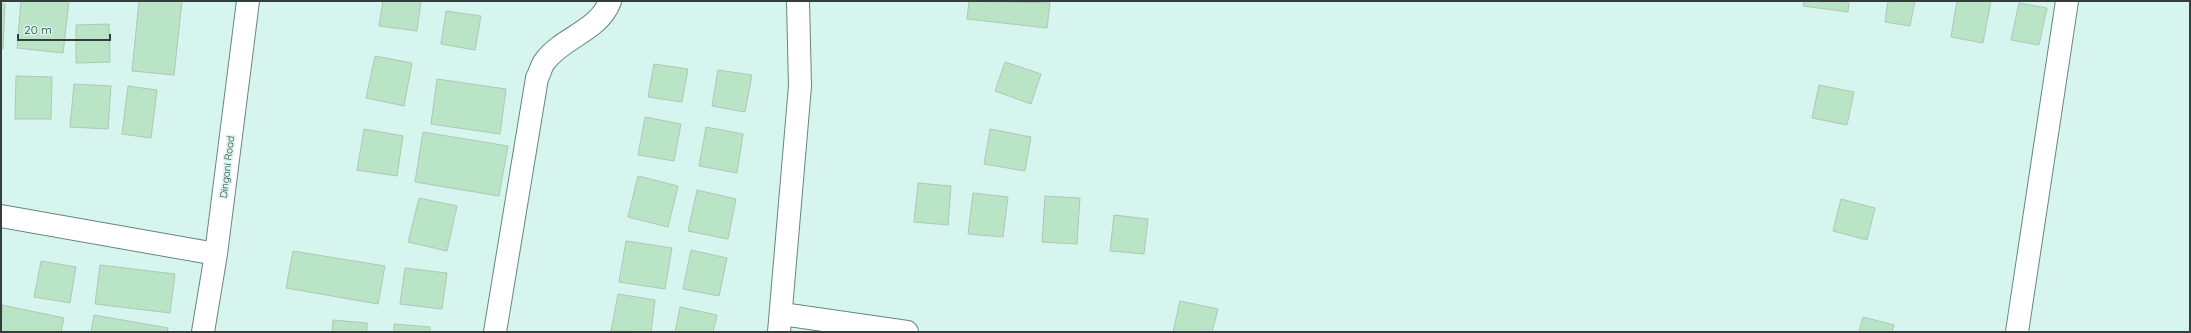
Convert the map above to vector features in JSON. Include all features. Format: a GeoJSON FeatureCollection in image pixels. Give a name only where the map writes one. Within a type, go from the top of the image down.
{"type":"FeatureCollection","features":[{"type":"Feature","properties":{"kind":"street","name":"Dingani Road"},"geometry":{"type":"LineString","coordinates":[[203,332],[216,254],[248,1]]}},
{"type":"Feature","properties":{"kind":"street"},"geometry":{"type":"LineString","coordinates":[[495,332],[537,78],[545,62],[561,46],[597,22],[607,9],[610,1]]}},
{"type":"Feature","properties":{"kind":"street"},"geometry":{"type":"LineString","coordinates":[[798,1],[800,86],[780,323],[907,332]]}},
{"type":"Feature","properties":{"kind":"street"},"geometry":{"type":"LineString","coordinates":[[2017,332],[2067,1]]}},
{"type":"Feature","properties":{"kind":"street"},"geometry":{"type":"LineString","coordinates":[[1,216],[216,254]]}},
{"type":"Feature","properties":{"kind":"building"},"geometry":{"type":"Polygon","coordinates":[[[21,1],[69,1],[63,53],[17,48],[21,1]]]}},
{"type":"Feature","properties":{"kind":"building"},"geometry":{"type":"Polygon","coordinates":[[[139,1],[182,1],[174,75],[132,71],[139,1]]]}},
{"type":"Feature","properties":{"kind":"building"},"geometry":{"type":"Polygon","coordinates":[[[383,1],[421,1],[417,31],[379,26],[383,1]]]}},
{"type":"Feature","properties":{"kind":"building"},"geometry":{"type":"Polygon","coordinates":[[[969,1],[1050,3],[1047,28],[967,19],[969,1]]]}},
{"type":"Feature","properties":{"kind":"building"},"geometry":{"type":"Polygon","coordinates":[[[1804,1],[1849,1],[1848,12],[1803,6],[1804,1]]]}},
{"type":"Feature","properties":{"kind":"building"},"geometry":{"type":"Polygon","coordinates":[[[1888,1],[1915,1],[1910,26],[1885,22],[1888,1]]]}},
{"type":"Feature","properties":{"kind":"building"},"geometry":{"type":"Polygon","coordinates":[[[1957,1],[1991,1],[1983,43],[1951,37],[1957,1]]]}},
{"type":"Feature","properties":{"kind":"building"},"geometry":{"type":"Polygon","coordinates":[[[2019,3],[2047,8],[2039,45],[2011,40],[2019,3]]]}},
{"type":"Feature","properties":{"kind":"building"},"geometry":{"type":"Polygon","coordinates":[[[1,4],[5,4],[3,49],[1,49],[1,4]]]}},
{"type":"Feature","properties":{"kind":"building"},"geometry":{"type":"Polygon","coordinates":[[[446,11],[481,16],[475,50],[441,44],[446,11]]]}},
{"type":"Feature","properties":{"kind":"building"},"geometry":{"type":"Polygon","coordinates":[[[109,24],[110,62],[76,63],[76,25],[109,24]]]}},
{"type":"Feature","properties":{"kind":"building"},"geometry":{"type":"Polygon","coordinates":[[[375,56],[412,63],[404,106],[366,98],[375,56]]]}},
{"type":"Feature","properties":{"kind":"building"},"geometry":{"type":"Polygon","coordinates":[[[1005,62],[1041,74],[1031,104],[995,91],[1005,62]]]}},
{"type":"Feature","properties":{"kind":"building"},"geometry":{"type":"Polygon","coordinates":[[[654,64],[688,69],[682,102],[648,97],[654,64]]]}},
{"type":"Feature","properties":{"kind":"building"},"geometry":{"type":"Polygon","coordinates":[[[718,70],[752,75],[745,112],[712,106],[718,70]]]}},
{"type":"Feature","properties":{"kind":"building"},"geometry":{"type":"Polygon","coordinates":[[[16,76],[52,77],[51,119],[15,119],[16,76]]]}},
{"type":"Feature","properties":{"kind":"building"},"geometry":{"type":"Polygon","coordinates":[[[437,79],[506,89],[500,134],[431,124],[437,79]]]}},
{"type":"Feature","properties":{"kind":"building"},"geometry":{"type":"Polygon","coordinates":[[[74,84],[111,86],[108,129],[70,127],[74,84]]]}},
{"type":"Feature","properties":{"kind":"building"},"geometry":{"type":"Polygon","coordinates":[[[1819,85],[1854,92],[1847,125],[1812,118],[1819,85]]]}},
{"type":"Feature","properties":{"kind":"building"},"geometry":{"type":"Polygon","coordinates":[[[128,86],[157,90],[151,138],[122,134],[128,86]]]}},
{"type":"Feature","properties":{"kind":"building"},"geometry":{"type":"Polygon","coordinates":[[[645,117],[681,124],[674,161],[638,155],[645,117]]]}},
{"type":"Feature","properties":{"kind":"building"},"geometry":{"type":"Polygon","coordinates":[[[706,127],[743,134],[737,173],[699,166],[706,127]]]}},
{"type":"Feature","properties":{"kind":"building"},"geometry":{"type":"Polygon","coordinates":[[[364,129],[403,136],[397,176],[357,170],[364,129]]]}},
{"type":"Feature","properties":{"kind":"building"},"geometry":{"type":"Polygon","coordinates":[[[990,129],[1031,137],[1025,171],[984,164],[990,129]]]}},
{"type":"Feature","properties":{"kind":"building"},"geometry":{"type":"Polygon","coordinates":[[[423,132],[508,146],[499,196],[415,182],[423,132]]]}},
{"type":"Feature","properties":{"kind":"building"},"geometry":{"type":"Polygon","coordinates":[[[638,176],[678,186],[668,227],[628,217],[638,176]]]}},
{"type":"Feature","properties":{"kind":"building"},"geometry":{"type":"Polygon","coordinates":[[[918,183],[951,186],[948,225],[914,222],[918,183]]]}},
{"type":"Feature","properties":{"kind":"building"},"geometry":{"type":"Polygon","coordinates":[[[697,190],[736,199],[728,239],[688,231],[697,190]]]}},
{"type":"Feature","properties":{"kind":"building"},"geometry":{"type":"Polygon","coordinates":[[[973,193],[1008,197],[1003,237],[968,234],[973,193]]]}},
{"type":"Feature","properties":{"kind":"building"},"geometry":{"type":"Polygon","coordinates":[[[1045,196],[1080,198],[1077,244],[1042,242],[1045,196]]]}},
{"type":"Feature","properties":{"kind":"building"},"geometry":{"type":"Polygon","coordinates":[[[419,198],[457,206],[447,251],[408,242],[419,198]]]}},
{"type":"Feature","properties":{"kind":"building"},"geometry":{"type":"Polygon","coordinates":[[[1841,199],[1875,208],[1867,240],[1833,231],[1841,199]]]}},
{"type":"Feature","properties":{"kind":"building"},"geometry":{"type":"Polygon","coordinates":[[[1114,215],[1148,219],[1144,254],[1110,251],[1114,215]]]}},
{"type":"Feature","properties":{"kind":"building"},"geometry":{"type":"Polygon","coordinates":[[[626,241],[672,248],[665,289],[619,282],[626,241]]]}},
{"type":"Feature","properties":{"kind":"building"},"geometry":{"type":"Polygon","coordinates":[[[691,250],[727,258],[719,296],[683,289],[691,250]]]}},
{"type":"Feature","properties":{"kind":"building"},"geometry":{"type":"Polygon","coordinates":[[[293,251],[385,266],[378,304],[286,288],[293,251]]]}},
{"type":"Feature","properties":{"kind":"building"},"geometry":{"type":"Polygon","coordinates":[[[41,261],[76,267],[70,303],[34,297],[41,261]]]}},
{"type":"Feature","properties":{"kind":"building"},"geometry":{"type":"Polygon","coordinates":[[[100,265],[175,274],[170,313],[95,304],[100,265]]]}},
{"type":"Feature","properties":{"kind":"building"},"geometry":{"type":"Polygon","coordinates":[[[405,268],[447,273],[442,309],[400,304],[405,268]]]}},
{"type":"Feature","properties":{"kind":"building"},"geometry":{"type":"Polygon","coordinates":[[[618,294],[655,300],[651,332],[611,331],[618,294]]]}},
{"type":"Feature","properties":{"kind":"building"},"geometry":{"type":"Polygon","coordinates":[[[1180,301],[1218,309],[1212,332],[1173,332],[1180,301]]]}},
{"type":"Feature","properties":{"kind":"building"},"geometry":{"type":"Polygon","coordinates":[[[2,305],[64,318],[61,332],[1,332],[2,305]]]}},
{"type":"Feature","properties":{"kind":"building"},"geometry":{"type":"Polygon","coordinates":[[[680,307],[717,315],[713,332],[675,332],[680,307]]]}},
{"type":"Feature","properties":{"kind":"building"},"geometry":{"type":"Polygon","coordinates":[[[94,315],[168,328],[167,332],[91,332],[94,315]]]}},
{"type":"Feature","properties":{"kind":"building"},"geometry":{"type":"Polygon","coordinates":[[[1863,317],[1894,325],[1892,332],[1859,332],[1863,317]]]}},
{"type":"Feature","properties":{"kind":"building"},"geometry":{"type":"Polygon","coordinates":[[[333,320],[367,323],[367,332],[332,332],[333,320]]]}},
{"type":"Feature","properties":{"kind":"building"},"geometry":{"type":"Polygon","coordinates":[[[394,324],[430,327],[430,332],[394,332],[394,324]]]}}]}
